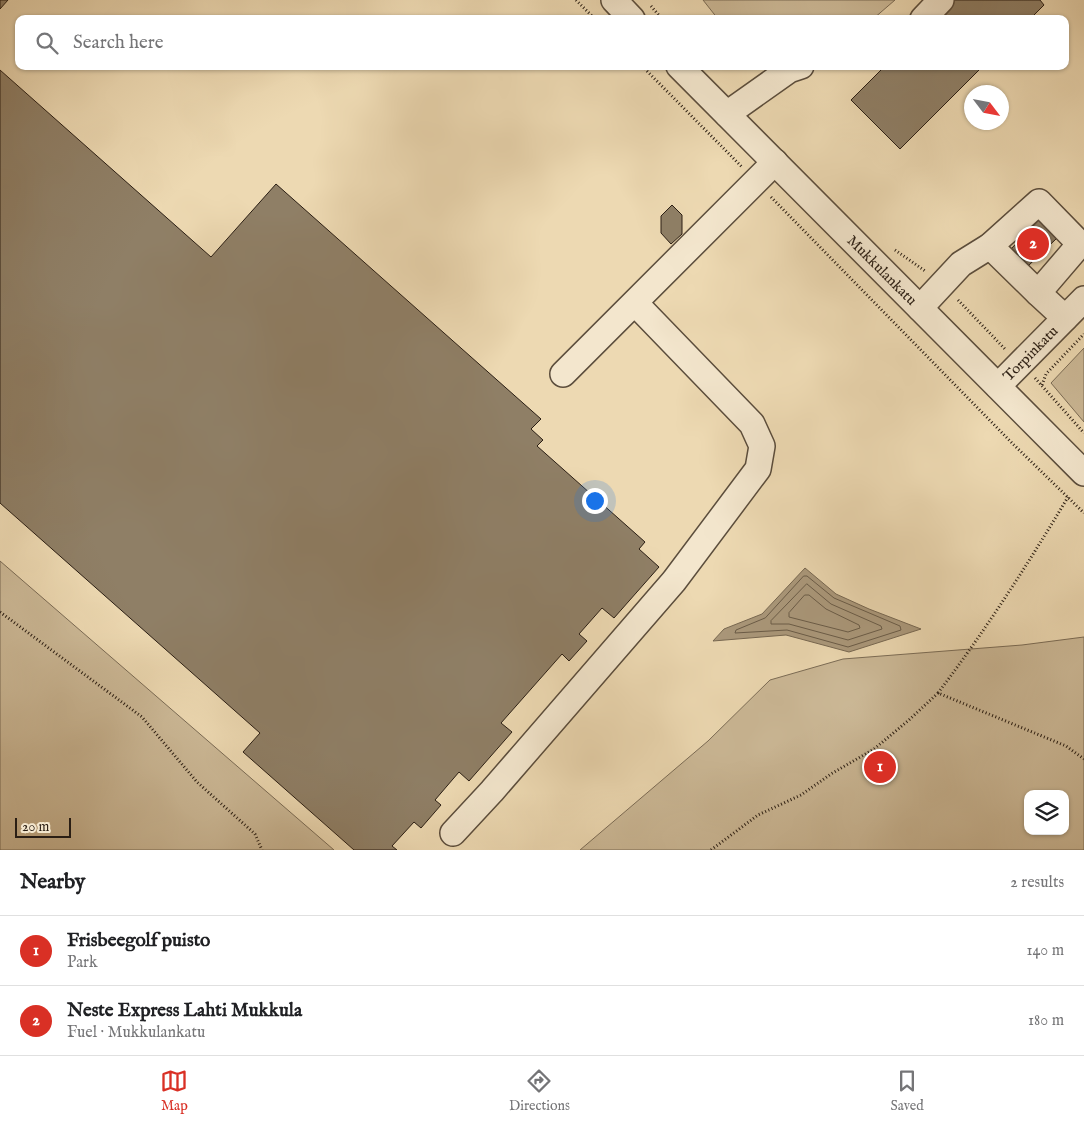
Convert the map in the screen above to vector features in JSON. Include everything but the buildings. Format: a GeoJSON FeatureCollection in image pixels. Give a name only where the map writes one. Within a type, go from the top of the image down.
{"type":"FeatureCollection","features":[{"type":"Feature","properties":{"kind":"street"},"geometry":{"type":"LineString","coordinates":[[614,0],[628,15]]}},
{"type":"Feature","properties":{"kind":"street"},"geometry":{"type":"LineString","coordinates":[[927,15],[941,0]]}},
{"type":"Feature","properties":{"kind":"street","name":"Mukkulankatu"},"geometry":{"type":"LineString","coordinates":[[683,70],[1084,473]]}},
{"type":"Feature","properties":{"kind":"street"},"geometry":{"type":"LineString","coordinates":[[727,114],[789,70]]}},
{"type":"Feature","properties":{"kind":"street"},"geometry":{"type":"LineString","coordinates":[[564,374],[775,162]]}},
{"type":"Feature","properties":{"kind":"street"},"geometry":{"type":"LineString","coordinates":[[920,308],[961,264],[990,246],[1039,202],[1080,244],[1038,293]]}},
{"type":"Feature","properties":{"kind":"street"},"geometry":{"type":"LineString","coordinates":[[990,246],[1065,318]]}},
{"type":"Feature","properties":{"kind":"street","name":"Torpinkatu"},"geometry":{"type":"LineString","coordinates":[[998,386],[1084,299]]}},
{"type":"Feature","properties":{"kind":"street"},"geometry":{"type":"LineString","coordinates":[[452,833],[492,791],[674,581],[758,468],[762,446],[752,424],[635,302]]}},
{"type":"Feature","properties":{"kind":"path"},"geometry":{"type":"LineString","coordinates":[[576,0],[591,15]]}},
{"type":"Feature","properties":{"kind":"path"},"geometry":{"type":"LineString","coordinates":[[645,0],[658,15]]}},
{"type":"Feature","properties":{"kind":"path"},"geometry":{"type":"LineString","coordinates":[[646,70],[1013,444],[1084,513]]}},
{"type":"Feature","properties":{"kind":"path"},"geometry":{"type":"LineString","coordinates":[[889,244],[943,284],[1019,364],[1042,385],[1084,434]]}},
{"type":"Feature","properties":{"kind":"path"},"geometry":{"type":"LineString","coordinates":[[1042,385],[1046,374],[1084,334]]}},
{"type":"Feature","properties":{"kind":"path"},"geometry":{"type":"LineString","coordinates":[[711,850],[758,815],[801,795],[831,774],[874,749],[938,693],[1035,551],[1068,497]]}},
{"type":"Feature","properties":{"kind":"path"},"geometry":{"type":"LineString","coordinates":[[0,612],[142,717],[197,782],[255,834],[262,850]]}},
{"type":"Feature","properties":{"kind":"path"},"geometry":{"type":"LineString","coordinates":[[938,693],[1066,746],[1084,759]]}},
{"type":"Feature","properties":{"kind":"shaded area"},"geometry":{"type":"Polygon","coordinates":[[[703,0],[895,0],[878,15],[715,15],[703,0]]]}},
{"type":"Feature","properties":{"kind":"shaded area"},"geometry":{"type":"Polygon","coordinates":[[[1084,348],[1084,422],[1051,383],[1084,348]]]}},
{"type":"Feature","properties":{"kind":"shaded area"},"geometry":{"type":"Polygon","coordinates":[[[0,561],[334,850],[0,850],[0,561]]]}},
{"type":"Feature","properties":{"kind":"shaded area"},"geometry":{"type":"Polygon","coordinates":[[[1084,637],[1084,850],[580,850],[708,741],[770,680],[843,659],[1022,645],[1084,637]]]}},
{"type":"Feature","properties":{"kind":"water"},"geometry":{"type":"Polygon","coordinates":[[[805,568],[836,594],[921,629],[849,652],[786,635],[713,641],[724,629],[762,614],[805,568]]]}},
{"type":"Feature","properties":{"kind":"place","name":"Neste Express Lahti Mukkula"},"geometry":{"type":"Point","coordinates":[1033,244]}},
{"type":"Feature","properties":{"kind":"place","name":"Frisbeegolf puisto"},"geometry":{"type":"Point","coordinates":[880,767]}}]}
